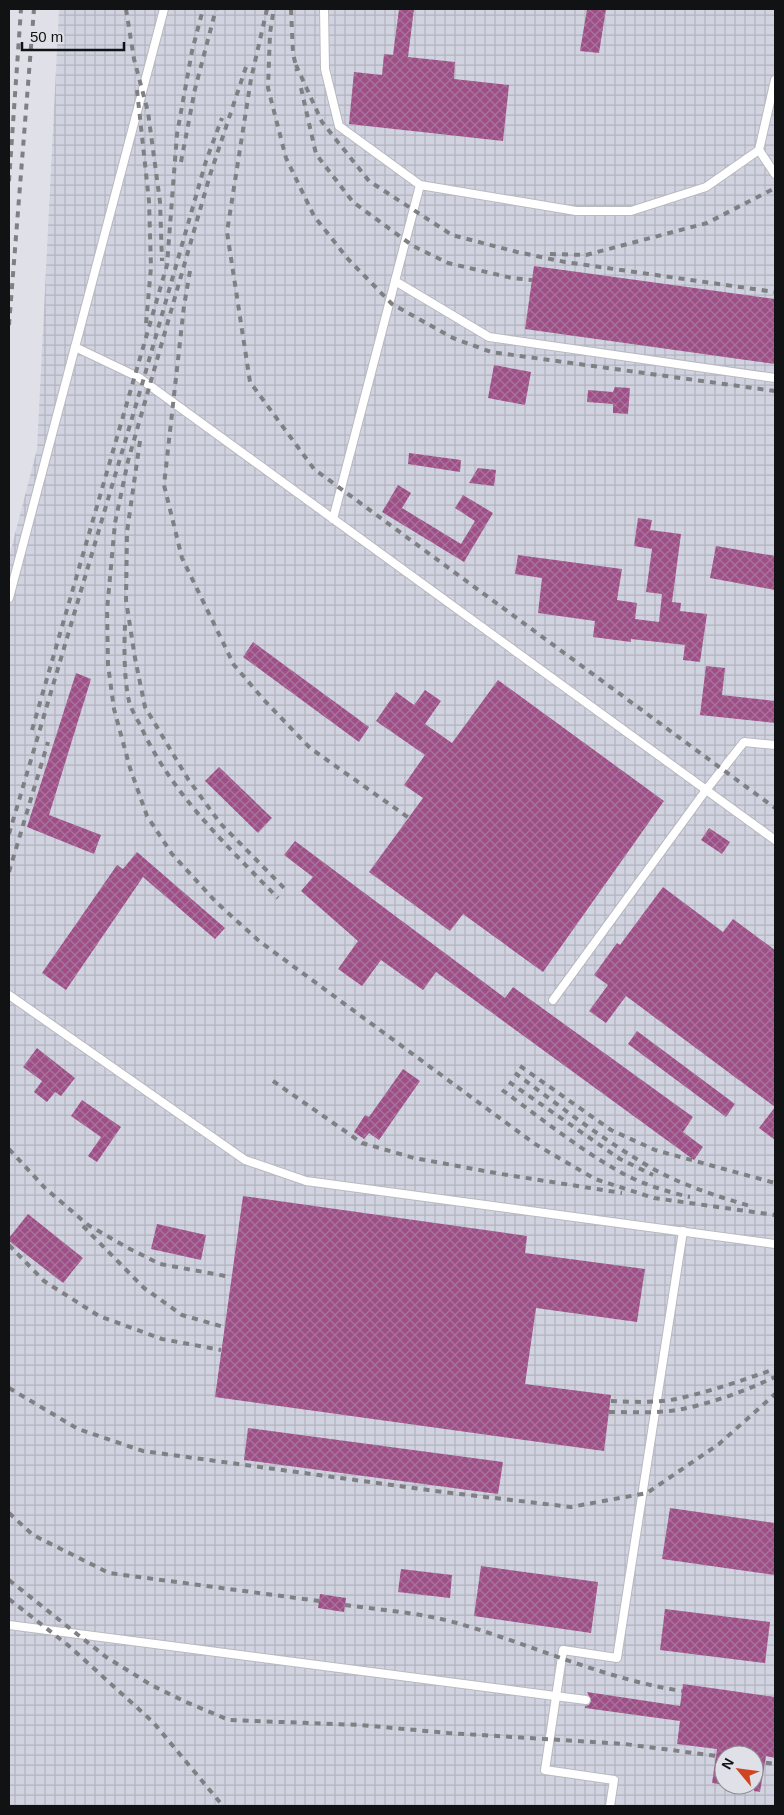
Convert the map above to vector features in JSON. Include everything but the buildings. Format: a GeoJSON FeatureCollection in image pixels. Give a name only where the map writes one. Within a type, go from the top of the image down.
{"type":"FeatureCollection","features":[{"type":"Feature","properties":{"kind":"lane"},"geometry":{"type":"LineString","coordinates":[[9,598],[164,9]]}},
{"type":"Feature","properties":{"kind":"lane"},"geometry":{"type":"LineString","coordinates":[[324,9],[325,69],[339,126],[420,185],[576,211],[631,211],[706,188],[758,150],[775,80]]}},
{"type":"Feature","properties":{"kind":"lane"},"geometry":{"type":"LineString","coordinates":[[758,150],[775,174]]}},
{"type":"Feature","properties":{"kind":"lane"},"geometry":{"type":"LineString","coordinates":[[333,519],[420,185]]}},
{"type":"Feature","properties":{"kind":"lane"},"geometry":{"type":"LineString","coordinates":[[395,281],[490,337],[775,378]]}},
{"type":"Feature","properties":{"kind":"lane"},"geometry":{"type":"LineString","coordinates":[[75,347],[138,377],[775,840]]}},
{"type":"Feature","properties":{"kind":"lane"},"geometry":{"type":"LineString","coordinates":[[553,1000],[706,790],[744,742],[775,746]]}},
{"type":"Feature","properties":{"kind":"lane"},"geometry":{"type":"LineString","coordinates":[[9,995],[245,1160],[306,1181],[775,1244]]}},
{"type":"Feature","properties":{"kind":"lane"},"geometry":{"type":"LineString","coordinates":[[610,1806],[614,1780],[545,1770],[563,1650],[617,1658],[683,1231]]}},
{"type":"Feature","properties":{"kind":"lane"},"geometry":{"type":"LineString","coordinates":[[9,1625],[586,1700]]}},
{"type":"Feature","properties":{"kind":"shaded area"},"geometry":{"type":"Polygon","coordinates":[[[59,9],[775,9],[775,1806],[9,1806],[9,557],[37,449],[59,9]]]}},
{"type":"Feature","properties":{"kind":"railway"},"geometry":{"type":"LineString","coordinates":[[9,181],[21,9]]}},
{"type":"Feature","properties":{"kind":"railway"},"geometry":{"type":"LineString","coordinates":[[9,325],[34,9]]}},
{"type":"Feature","properties":{"kind":"railway"},"geometry":{"type":"LineString","coordinates":[[126,9],[134,59],[148,112],[160,202],[162,261]]}},
{"type":"Feature","properties":{"kind":"railway"},"geometry":{"type":"LineString","coordinates":[[32,730],[167,265],[177,134],[192,51],[203,9]]}},
{"type":"Feature","properties":{"kind":"railway"},"geometry":{"type":"LineString","coordinates":[[181,162],[195,89],[216,9]]}},
{"type":"Feature","properties":{"kind":"railway"},"geometry":{"type":"LineString","coordinates":[[267,9],[251,79],[227,232],[250,382],[314,469],[775,808]]}},
{"type":"Feature","properties":{"kind":"railway"},"geometry":{"type":"LineString","coordinates":[[291,9],[293,53],[297,71]]}},
{"type":"Feature","properties":{"kind":"railway"},"geometry":{"type":"LineString","coordinates":[[273,14],[270,33],[268,88],[286,158],[314,216],[348,259],[392,304],[453,338],[491,352],[775,391]]}},
{"type":"Feature","properties":{"kind":"railway"},"geometry":{"type":"LineString","coordinates":[[296,65],[322,122],[369,181],[452,235],[565,262],[775,292]]}},
{"type":"Feature","properties":{"kind":"railway"},"geometry":{"type":"LineString","coordinates":[[246,67],[210,175],[128,461],[115,523],[107,610],[108,665],[114,709],[130,768],[147,816],[172,854],[216,902],[259,941],[535,1144],[595,1179],[654,1198],[775,1215]]}},
{"type":"Feature","properties":{"kind":"railway"},"geometry":{"type":"LineString","coordinates":[[301,88],[316,154],[353,202],[413,246],[448,263],[512,278],[532,280]]}},
{"type":"Feature","properties":{"kind":"railway"},"geometry":{"type":"LineString","coordinates":[[137,90],[149,201],[151,267],[146,324]]}},
{"type":"Feature","properties":{"kind":"railway"},"geometry":{"type":"LineString","coordinates":[[9,834],[206,161],[222,118]]}},
{"type":"Feature","properties":{"kind":"railway"},"geometry":{"type":"LineString","coordinates":[[550,254],[586,255],[707,223],[775,188]]}},
{"type":"Feature","properties":{"kind":"railway"},"geometry":{"type":"LineString","coordinates":[[190,271],[184,306],[164,485],[182,558],[234,665],[264,700],[310,748],[409,818]]}},
{"type":"Feature","properties":{"kind":"railway"},"geometry":{"type":"LineString","coordinates":[[140,441],[127,532],[126,600],[145,707],[188,779],[220,823],[286,890]]}},
{"type":"Feature","properties":{"kind":"railway"},"geometry":{"type":"LineString","coordinates":[[125,625],[125,673],[129,701],[155,753],[169,776],[202,819],[278,898]]}},
{"type":"Feature","properties":{"kind":"railway"},"geometry":{"type":"LineString","coordinates":[[9,872],[48,742]]}},
{"type":"Feature","properties":{"kind":"railway"},"geometry":{"type":"LineString","coordinates":[[520,1066],[611,1130],[655,1150],[775,1183]]}},
{"type":"Feature","properties":{"kind":"railway"},"geometry":{"type":"LineString","coordinates":[[515,1073],[602,1137],[657,1171],[692,1187],[753,1207]]}},
{"type":"Feature","properties":{"kind":"railway"},"geometry":{"type":"LineString","coordinates":[[273,1081],[362,1143],[414,1158],[622,1193]]}},
{"type":"Feature","properties":{"kind":"railway"},"geometry":{"type":"LineString","coordinates":[[509,1082],[620,1159],[653,1175]]}},
{"type":"Feature","properties":{"kind":"railway"},"geometry":{"type":"LineString","coordinates":[[502,1090],[606,1164],[638,1181],[690,1197]]}},
{"type":"Feature","properties":{"kind":"railway"},"geometry":{"type":"LineString","coordinates":[[9,1149],[45,1188],[88,1225],[160,1264],[231,1277]]}},
{"type":"Feature","properties":{"kind":"railway"},"geometry":{"type":"LineString","coordinates":[[83,1226],[144,1288],[182,1315],[224,1327]]}},
{"type":"Feature","properties":{"kind":"railway"},"geometry":{"type":"LineString","coordinates":[[9,1245],[44,1281],[99,1316],[162,1339],[221,1350]]}},
{"type":"Feature","properties":{"kind":"railway"},"geometry":{"type":"LineString","coordinates":[[611,1401],[652,1402],[676,1399],[775,1369]]}},
{"type":"Feature","properties":{"kind":"railway"},"geometry":{"type":"LineString","coordinates":[[609,1412],[678,1410],[732,1395],[775,1377]]}},
{"type":"Feature","properties":{"kind":"railway"},"geometry":{"type":"LineString","coordinates":[[9,1388],[78,1429],[143,1451],[443,1492],[571,1507],[647,1493],[719,1444],[775,1394]]}},
{"type":"Feature","properties":{"kind":"railway"},"geometry":{"type":"LineString","coordinates":[[9,1513],[33,1535],[109,1573],[319,1601]]}},
{"type":"Feature","properties":{"kind":"railway"},"geometry":{"type":"LineString","coordinates":[[9,1580],[106,1657],[153,1686],[229,1720],[361,1725],[448,1733],[625,1744],[714,1756]]}},
{"type":"Feature","properties":{"kind":"railway"},"geometry":{"type":"LineString","coordinates":[[9,1599],[69,1646],[153,1722],[223,1806]]}},
{"type":"Feature","properties":{"kind":"railway"},"geometry":{"type":"LineString","coordinates":[[345,1605],[416,1614],[457,1623],[597,1670],[653,1686],[682,1691]]}},
{"type":"Feature","properties":{"kind":"railway"},"geometry":{"type":"LineString","coordinates":[[764,1762],[775,1764]]}}]}
